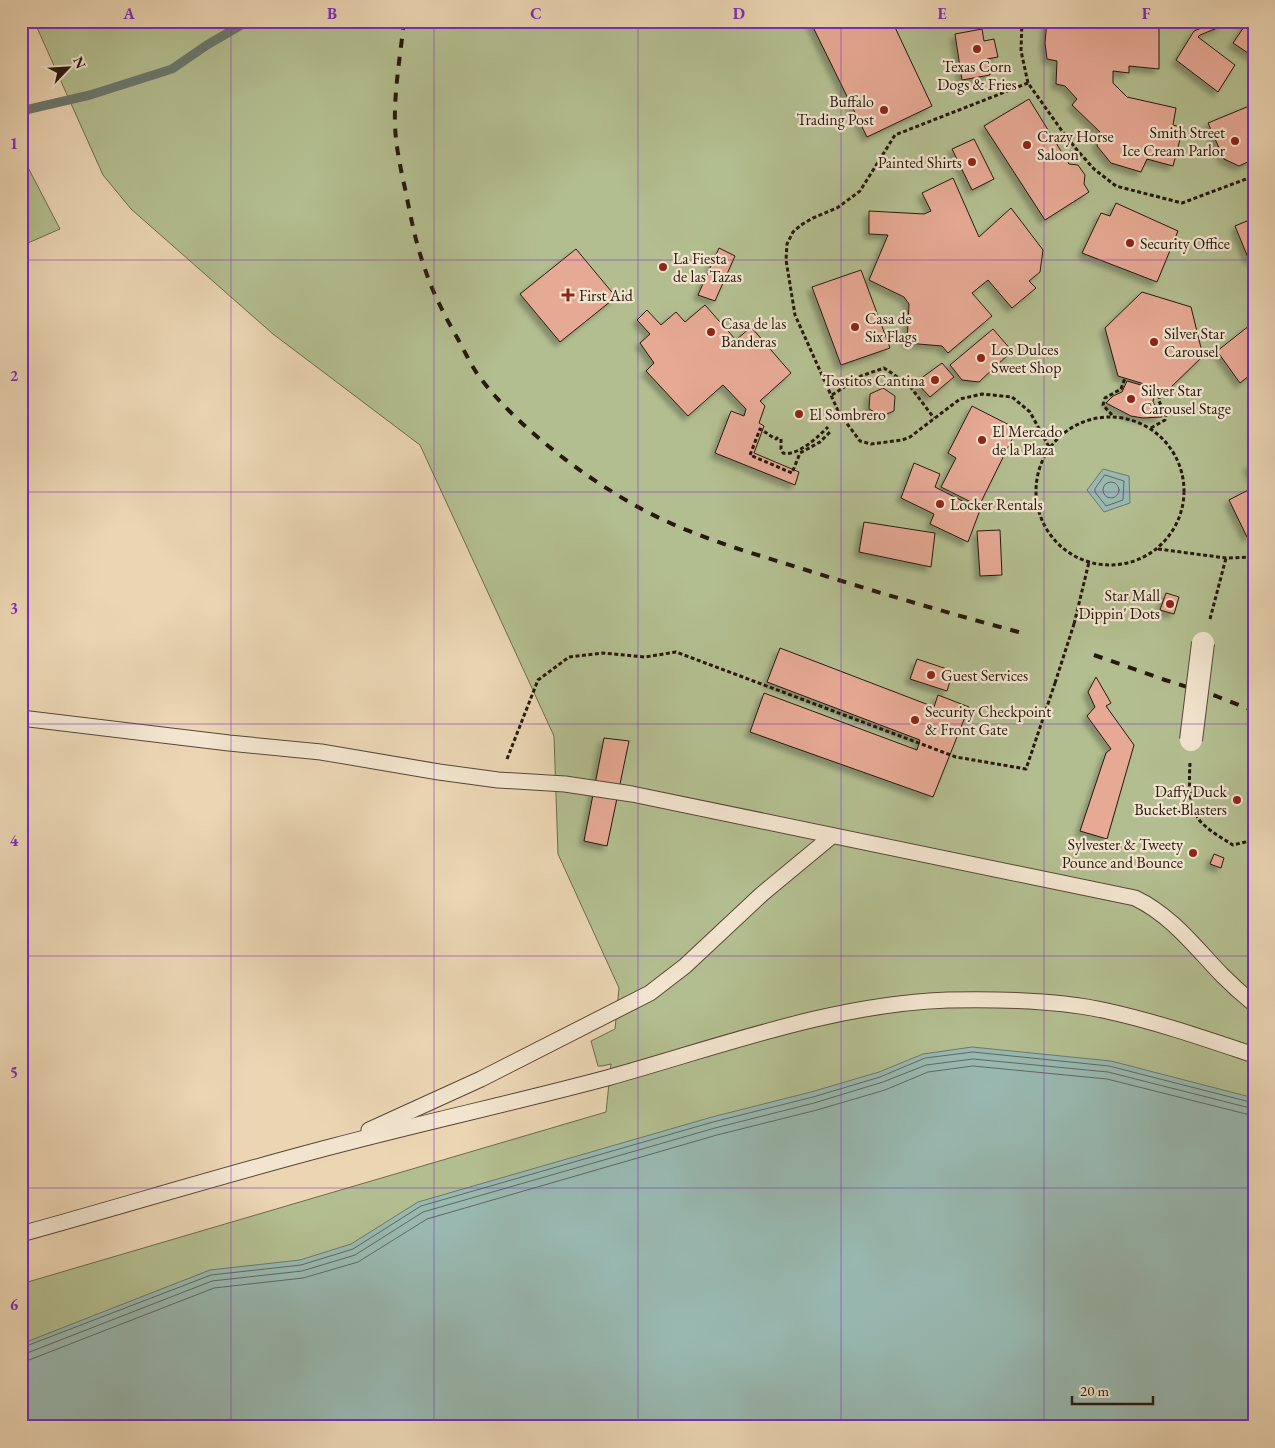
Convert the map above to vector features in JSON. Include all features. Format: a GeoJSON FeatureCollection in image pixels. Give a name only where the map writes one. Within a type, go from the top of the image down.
{"type":"FeatureCollection","features":[{"type":"Feature","properties":{"kind":"street"},"geometry":{"type":"LineString","coordinates":[[1192,740],[1203,643]]}},
{"type":"Feature","properties":{"kind":"lane"},"geometry":{"type":"LineString","coordinates":[[21,718],[321,752],[439,772],[498,780],[565,784],[627,794],[1135,898],[1164,916],[1224,977],[1254,1004]]}},
{"type":"Feature","properties":{"kind":"lane"},"geometry":{"type":"LineString","coordinates":[[331,1146],[480,1079],[640,999],[686,966],[762,894],[832,836]]}},
{"type":"Feature","properties":{"kind":"lane"},"geometry":{"type":"LineString","coordinates":[[21,1234],[331,1146],[604,1079],[772,1030],[829,1016],[885,1006],[947,1000],[992,1000],[1064,1004],[1106,1010],[1182,1031],[1254,1055]]}},
{"type":"Feature","properties":{"kind":"path"},"geometry":{"type":"LineString","coordinates":[[1022,21],[1021,51],[1028,83],[1077,150],[1094,169],[1116,186],[1182,203],[1254,176]]}},
{"type":"Feature","properties":{"kind":"path"},"geometry":{"type":"LineString","coordinates":[[1028,83],[895,135],[860,191],[837,208],[813,218],[793,232],[787,244],[786,260],[796,315],[840,413],[860,441],[871,444],[902,440],[910,437],[960,399],[982,394],[1012,397],[1030,412],[1049,447]]}},
{"type":"Feature","properties":{"kind":"path"},"geometry":{"type":"LineString","coordinates":[[832,395],[861,376],[884,368],[909,385],[934,418]]}},
{"type":"Feature","properties":{"kind":"path"},"geometry":{"type":"LineString","coordinates":[[1112,415],[1066,429],[1049,447],[1038,468],[1035,492],[1039,515],[1051,536],[1068,552],[1089,562],[1113,566],[1136,561],[1157,549],[1173,531],[1177,523],[1182,510],[1185,487],[1180,464],[1168,444],[1151,428],[1112,415],[1103,405],[1105,398],[1121,389],[1125,378]]}},
{"type":"Feature","properties":{"kind":"path"},"geometry":{"type":"LineString","coordinates":[[1151,428],[1165,420],[1166,416],[1159,401],[1160,389]]}},
{"type":"Feature","properties":{"kind":"path"},"geometry":{"type":"LineString","coordinates":[[760,429],[776,439],[779,438],[783,453],[792,453],[829,430],[820,442],[800,453],[792,473],[750,455],[760,429]]}},
{"type":"Feature","properties":{"kind":"path"},"geometry":{"type":"LineString","coordinates":[[1157,549],[1226,558],[1254,557]]}},
{"type":"Feature","properties":{"kind":"path"},"geometry":{"type":"LineString","coordinates":[[1203,643],[1226,558]]}},
{"type":"Feature","properties":{"kind":"path"},"geometry":{"type":"LineString","coordinates":[[498,780],[538,680],[569,657],[603,653],[645,657],[676,652],[956,757],[1026,769],[1074,624],[1089,562]]}},
{"type":"Feature","properties":{"kind":"path"},"geometry":{"type":"LineString","coordinates":[[1192,740],[1189,785],[1194,810],[1200,821],[1215,834],[1233,845],[1254,840]]}},
{"type":"Feature","properties":{"kind":"path"},"geometry":{"type":"LineString","coordinates":[[1138,814],[1164,815],[1194,810]]}},
{"type":"Feature","properties":{"kind":"green space"},"geometry":{"type":"Polygon","coordinates":[[[34,21],[1254,21],[1254,1427],[21,1427],[21,1284],[606,1112],[611,1064],[598,1066],[591,1041],[615,1029],[619,988],[558,854],[554,736],[420,445],[273,334],[131,209],[103,175],[34,21]]]}},
{"type":"Feature","properties":{"kind":"green space"},"geometry":{"type":"Polygon","coordinates":[[[21,154],[60,229],[21,246],[21,154]]]}},
{"type":"Feature","properties":{"kind":"water"},"geometry":{"type":"Polygon","coordinates":[[[1103,469],[1129,476],[1130,503],[1104,512],[1087,490],[1103,469]]]}},
{"type":"Feature","properties":{"kind":"water"},"geometry":{"type":"Polygon","coordinates":[[[972,1047],[1111,1061],[1254,1098],[1254,1427],[21,1427],[21,1344],[210,1270],[300,1260],[351,1244],[418,1202],[712,1117],[811,1092],[879,1072],[923,1054],[972,1047]]]}},
{"type":"Feature","properties":{"kind":"building"},"geometry":{"type":"Polygon","coordinates":[[[810,21],[892,21],[932,106],[867,137],[810,21]]]}},
{"type":"Feature","properties":{"kind":"building"},"geometry":{"type":"Polygon","coordinates":[[[1047,21],[1159,21],[1159,69],[1129,66],[1129,73],[1113,71],[1113,83],[1127,97],[1176,108],[1173,125],[1183,128],[1173,166],[1147,159],[1141,172],[1111,163],[1097,146],[1100,132],[1072,105],[1077,99],[1065,86],[1056,84],[1057,61],[1047,59],[1045,43],[1047,21]]]}},
{"type":"Feature","properties":{"kind":"building"},"geometry":{"type":"Polygon","coordinates":[[[1220,21],[1222,26],[1198,37],[1235,65],[1218,92],[1176,60],[1194,31],[1220,21]]]}},
{"type":"Feature","properties":{"kind":"building"},"geometry":{"type":"Polygon","coordinates":[[[1241,21],[1254,21],[1254,57],[1233,43],[1246,24],[1241,21]]]}},
{"type":"Feature","properties":{"kind":"building","name":"Texas Corn Dogs & Fries"},"geometry":{"type":"Polygon","coordinates":[[[982,29],[984,41],[994,39],[998,57],[987,59],[990,75],[962,80],[955,34],[982,29]]]}},
{"type":"Feature","properties":{"kind":"building","name":"Crazy Horse Saloon"},"geometry":{"type":"Polygon","coordinates":[[[1029,99],[1069,164],[1078,165],[1085,175],[1084,184],[1089,192],[1045,220],[984,126],[1029,99]]]}},
{"type":"Feature","properties":{"kind":"building","name":"Smith Street Ice Cream Parlor"},"geometry":{"type":"Polygon","coordinates":[[[1254,104],[1254,159],[1239,166],[1224,159],[1208,123],[1254,104]]]}},
{"type":"Feature","properties":{"kind":"building","name":"Painted Shirts"},"geometry":{"type":"Polygon","coordinates":[[[974,139],[994,179],[972,190],[952,149],[974,139]]]}},
{"type":"Feature","properties":{"kind":"building"},"geometry":{"type":"Polygon","coordinates":[[[953,178],[979,237],[1011,208],[1043,250],[1040,272],[1029,281],[1036,288],[1012,308],[988,280],[972,293],[992,316],[948,353],[942,346],[907,343],[909,304],[904,297],[869,280],[888,235],[869,234],[869,211],[924,214],[931,211],[922,193],[953,178]]]}},
{"type":"Feature","properties":{"kind":"building","name":"Security Office"},"geometry":{"type":"Polygon","coordinates":[[[1116,203],[1178,231],[1157,282],[1082,253],[1101,213],[1110,216],[1116,203]]]}},
{"type":"Feature","properties":{"kind":"building"},"geometry":{"type":"Polygon","coordinates":[[[1254,218],[1254,258],[1249,260],[1235,226],[1254,218]]]}},
{"type":"Feature","properties":{"kind":"building"},"geometry":{"type":"Polygon","coordinates":[[[719,248],[735,256],[715,301],[698,295],[719,248]]]}},
{"type":"Feature","properties":{"kind":"building","name":"First Aid"},"geometry":{"type":"Polygon","coordinates":[[[576,249],[616,297],[560,342],[520,294],[576,249]]]}},
{"type":"Feature","properties":{"kind":"building","name":"Casa de Six Flags"},"geometry":{"type":"Polygon","coordinates":[[[861,270],[890,348],[841,365],[812,287],[861,270]]]}},
{"type":"Feature","properties":{"kind":"building","name":"Silver Star Carousel"},"geometry":{"type":"Polygon","coordinates":[[[1142,292],[1191,307],[1203,356],[1167,391],[1118,376],[1105,328],[1142,292]]]}},
{"type":"Feature","properties":{"kind":"building"},"geometry":{"type":"Polygon","coordinates":[[[705,305],[736,340],[751,327],[791,373],[760,401],[765,406],[759,423],[764,426],[754,453],[799,472],[795,485],[715,453],[731,411],[744,416],[746,409],[723,385],[688,416],[646,371],[654,363],[640,343],[650,334],[637,320],[647,310],[661,325],[676,312],[685,322],[705,305]]]}},
{"type":"Feature","properties":{"kind":"building"},"geometry":{"type":"Polygon","coordinates":[[[1254,322],[1254,372],[1240,383],[1217,351],[1254,322]]]}},
{"type":"Feature","properties":{"kind":"building","name":"Los Dulces Sweet Shop"},"geometry":{"type":"Polygon","coordinates":[[[993,329],[1012,351],[979,382],[962,380],[950,365],[993,329]]]}},
{"type":"Feature","properties":{"kind":"building","name":"Tostitos Cantina"},"geometry":{"type":"Polygon","coordinates":[[[942,363],[954,377],[930,397],[916,382],[942,363]]]}},
{"type":"Feature","properties":{"kind":"building","name":"Silver Star Carousel Stage"},"geometry":{"type":"Polygon","coordinates":[[[1127,381],[1155,389],[1153,402],[1162,417],[1143,418],[1131,416],[1106,403],[1113,396],[1122,392],[1127,381]]]}},
{"type":"Feature","properties":{"kind":"building"},"geometry":{"type":"Polygon","coordinates":[[[883,388],[895,396],[894,411],[882,416],[869,409],[870,394],[883,388]]]}},
{"type":"Feature","properties":{"kind":"building"},"geometry":{"type":"Polygon","coordinates":[[[972,406],[1017,429],[979,506],[941,487],[956,458],[948,453],[972,406]]]}},
{"type":"Feature","properties":{"kind":"building","name":"Locker Rentals"},"geometry":{"type":"Polygon","coordinates":[[[914,463],[940,474],[935,487],[980,510],[968,542],[930,524],[934,514],[901,498],[914,463]]]}},
{"type":"Feature","properties":{"kind":"building"},"geometry":{"type":"Polygon","coordinates":[[[1254,463],[1254,481],[1248,466],[1254,463]]]}},
{"type":"Feature","properties":{"kind":"building"},"geometry":{"type":"Polygon","coordinates":[[[1254,487],[1254,533],[1247,537],[1229,500],[1254,487]]]}},
{"type":"Feature","properties":{"kind":"building"},"geometry":{"type":"Polygon","coordinates":[[[864,522],[935,533],[931,567],[859,552],[864,522]]]}},
{"type":"Feature","properties":{"kind":"building"},"geometry":{"type":"Polygon","coordinates":[[[1000,530],[1002,575],[980,576],[977,531],[1000,530]]]}},
{"type":"Feature","properties":{"kind":"building","name":"Star Mall Dippin' Dots"},"geometry":{"type":"Polygon","coordinates":[[[1166,593],[1179,597],[1174,614],[1160,610],[1166,593]]]}},
{"type":"Feature","properties":{"kind":"building","name":"Security Checkpoint & Front Gate"},"geometry":{"type":"Polygon","coordinates":[[[780,648],[934,707],[938,695],[969,707],[933,797],[750,732],[764,693],[917,750],[920,740],[767,682],[780,648]]]}},
{"type":"Feature","properties":{"kind":"building","name":"Guest Services"},"geometry":{"type":"Polygon","coordinates":[[[917,659],[953,671],[947,691],[910,679],[917,659]]]}},
{"type":"Feature","properties":{"kind":"building"},"geometry":{"type":"Polygon","coordinates":[[[1096,677],[1111,703],[1106,706],[1134,745],[1107,839],[1080,831],[1106,753],[1111,749],[1087,716],[1095,707],[1088,692],[1096,677]]]}},
{"type":"Feature","properties":{"kind":"building"},"geometry":{"type":"Polygon","coordinates":[[[604,738],[629,741],[607,846],[584,841],[604,738]]]}},
{"type":"Feature","properties":{"kind":"building"},"geometry":{"type":"Polygon","coordinates":[[[1214,854],[1224,858],[1221,868],[1210,864],[1214,854]]]}},
{"type":"Feature","properties":{"kind":"waterway"},"geometry":{"type":"LineString","coordinates":[[21,111],[90,95],[172,69],[207,45],[248,21]]}},
{"type":"Feature","properties":{"kind":"railway"},"geometry":{"type":"LineString","coordinates":[[404,21],[397,80],[395,125],[400,166],[419,250],[436,297],[473,367],[495,396],[516,418],[591,478],[643,510],[668,522],[735,548],[830,578],[1022,633]]}},
{"type":"Feature","properties":{"kind":"railway"},"geometry":{"type":"LineString","coordinates":[[1094,655],[1216,696],[1254,711]]}},
{"type":"Feature","properties":{"kind":"place","name":"Texas Corn Dogs & Fries"},"geometry":{"type":"Point","coordinates":[977,49]}},
{"type":"Feature","properties":{"kind":"place","name":"Buffalo Trading Post"},"geometry":{"type":"Point","coordinates":[884,110]}},
{"type":"Feature","properties":{"kind":"place","name":"Smith Street Ice Cream Parlor"},"geometry":{"type":"Point","coordinates":[1235,141]}},
{"type":"Feature","properties":{"kind":"place","name":"Crazy Horse Saloon"},"geometry":{"type":"Point","coordinates":[1027,145]}},
{"type":"Feature","properties":{"kind":"place","name":"Painted Shirts"},"geometry":{"type":"Point","coordinates":[972,162]}},
{"type":"Feature","properties":{"kind":"place","name":"Security Office"},"geometry":{"type":"Point","coordinates":[1130,243]}},
{"type":"Feature","properties":{"kind":"place","name":"La Fiesta de las Tazas"},"geometry":{"type":"Point","coordinates":[663,267]}},
{"type":"Feature","properties":{"kind":"place","name":"First Aid"},"geometry":{"type":"Point","coordinates":[568,295]}},
{"type":"Feature","properties":{"kind":"place","name":"Casa de Six Flags"},"geometry":{"type":"Point","coordinates":[855,327]}},
{"type":"Feature","properties":{"kind":"place","name":"Casa de las Banderas"},"geometry":{"type":"Point","coordinates":[711,332]}},
{"type":"Feature","properties":{"kind":"place","name":"Silver Star Carousel"},"geometry":{"type":"Point","coordinates":[1154,342]}},
{"type":"Feature","properties":{"kind":"place","name":"Los Dulces Sweet Shop"},"geometry":{"type":"Point","coordinates":[981,358]}},
{"type":"Feature","properties":{"kind":"place","name":"Tostitos Cantina"},"geometry":{"type":"Point","coordinates":[935,380]}},
{"type":"Feature","properties":{"kind":"place","name":"Silver Star Carousel Stage"},"geometry":{"type":"Point","coordinates":[1131,399]}},
{"type":"Feature","properties":{"kind":"place","name":"El Sombrero"},"geometry":{"type":"Point","coordinates":[799,414]}},
{"type":"Feature","properties":{"kind":"place","name":"El Mercado de la Plaza"},"geometry":{"type":"Point","coordinates":[982,440]}},
{"type":"Feature","properties":{"kind":"place","name":"Locker Rentals"},"geometry":{"type":"Point","coordinates":[940,504]}},
{"type":"Feature","properties":{"kind":"place","name":"Star Mall Dippin' Dots"},"geometry":{"type":"Point","coordinates":[1170,604]}},
{"type":"Feature","properties":{"kind":"place","name":"Guest Services"},"geometry":{"type":"Point","coordinates":[931,675]}},
{"type":"Feature","properties":{"kind":"place","name":"Security Checkpoint & Front Gate"},"geometry":{"type":"Point","coordinates":[915,720]}},
{"type":"Feature","properties":{"kind":"place","name":"Daffy Duck Bucket Blasters"},"geometry":{"type":"Point","coordinates":[1237,800]}},
{"type":"Feature","properties":{"kind":"place","name":"Sylvester & Tweety Pounce and Bounce"},"geometry":{"type":"Point","coordinates":[1193,853]}}]}
